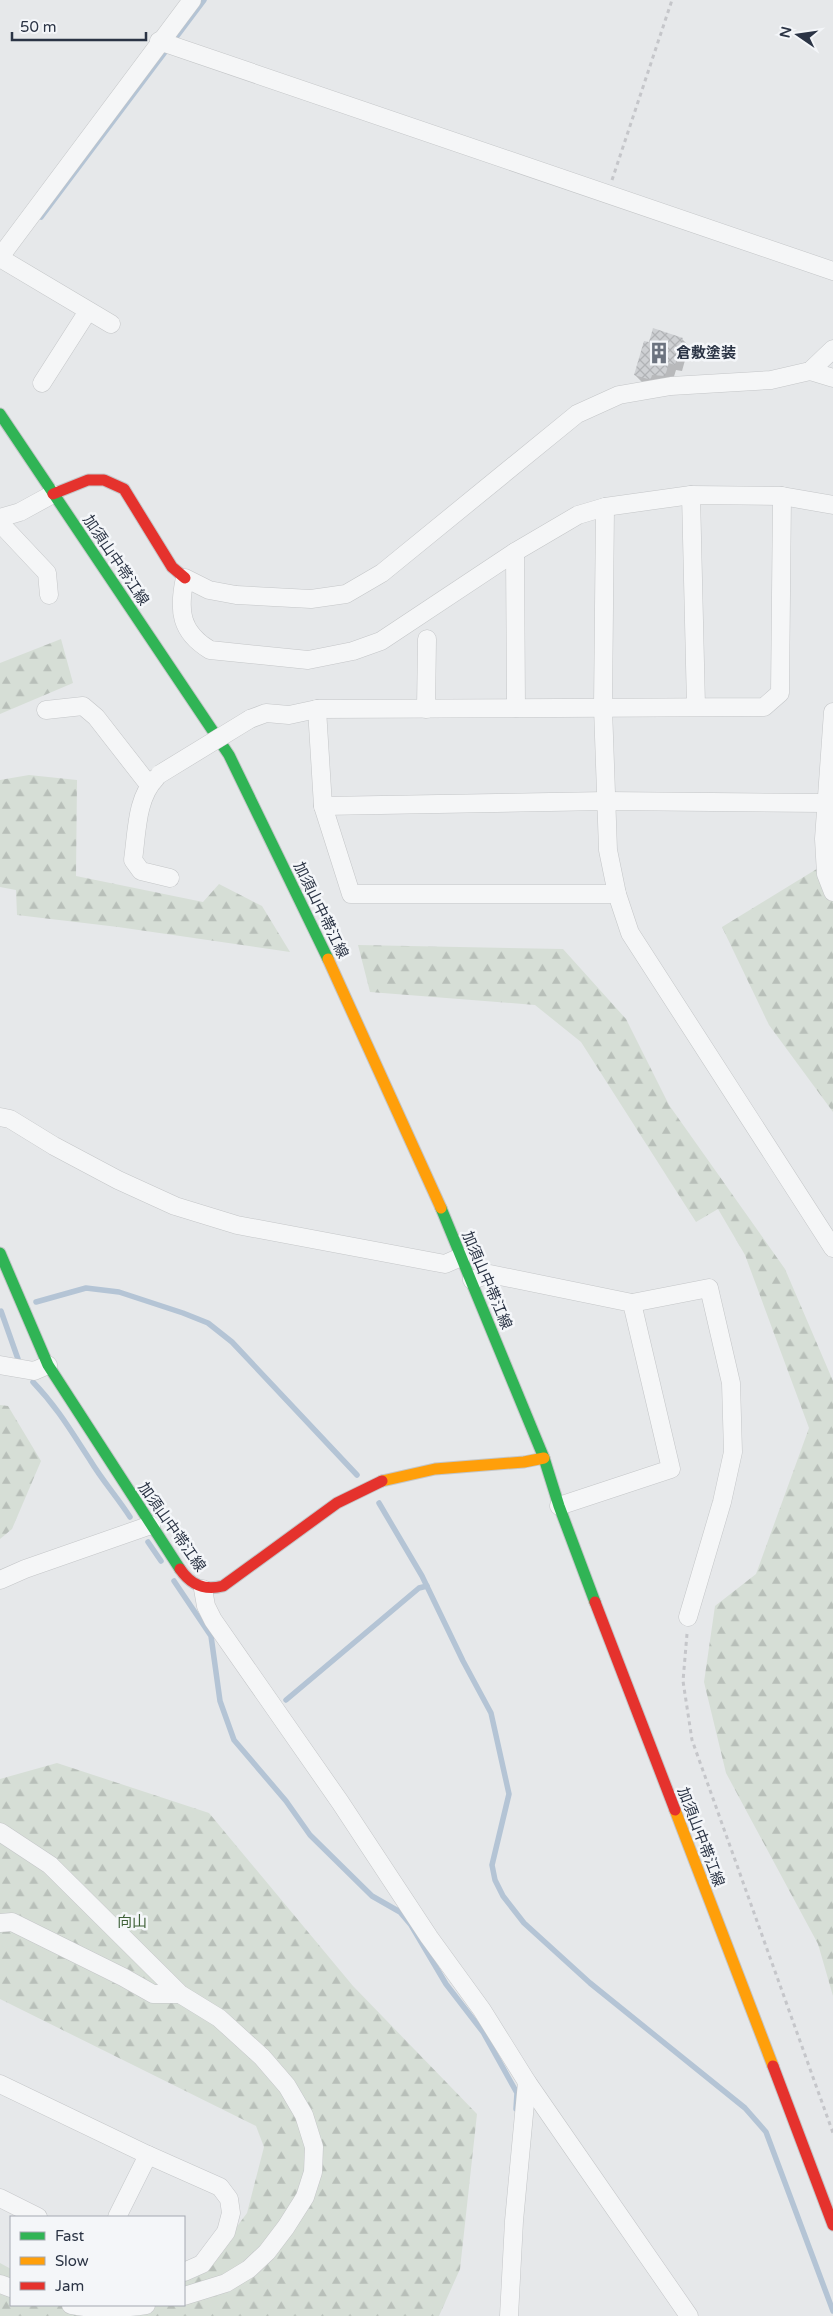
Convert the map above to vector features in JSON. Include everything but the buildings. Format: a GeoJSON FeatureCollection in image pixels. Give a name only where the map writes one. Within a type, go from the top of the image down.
{"type":"FeatureCollection","features":[{"type":"Feature","properties":{"kind":"main road","name":"加須山中帯江線"},"geometry":{"type":"LineString","coordinates":[[0,414],[229,755],[347,998],[437,1198],[544,1458],[559,1506],[833,2225]]}},
{"type":"Feature","properties":{"kind":"main road"},"geometry":{"type":"LineString","coordinates":[[53,494],[84,479],[98,478],[112,482],[124,489],[172,567],[186,578]]}},
{"type":"Feature","properties":{"kind":"main road","name":"加須山中帯江線"},"geometry":{"type":"LineString","coordinates":[[0,1253],[48,1365],[185,1576],[193,1584],[203,1589],[223,1586],[337,1503],[387,1479],[435,1469],[524,1462],[544,1458]]}},
{"type":"Feature","properties":{"kind":"street"},"geometry":{"type":"LineString","coordinates":[[110,324],[4,260],[166,44],[192,0]]}},
{"type":"Feature","properties":{"kind":"street"},"geometry":{"type":"LineString","coordinates":[[166,44],[608,193],[833,272]]}},
{"type":"Feature","properties":{"kind":"street"},"geometry":{"type":"LineString","coordinates":[[42,384],[88,311]]}},
{"type":"Feature","properties":{"kind":"street"},"geometry":{"type":"LineString","coordinates":[[833,349],[810,370],[770,380],[671,386],[619,396],[577,414],[382,573],[346,594],[311,599],[236,595],[209,590],[186,578],[180,599],[186,627],[196,642],[210,650],[308,660],[353,651],[381,641],[516,552],[578,515],[605,507],[691,495],[782,496],[833,505]]}},
{"type":"Feature","properties":{"kind":"street"},"geometry":{"type":"LineString","coordinates":[[810,370],[833,378]]}},
{"type":"Feature","properties":{"kind":"street"},"geometry":{"type":"LineString","coordinates":[[0,518],[20,512],[53,494]]}},
{"type":"Feature","properties":{"kind":"street"},"geometry":{"type":"LineString","coordinates":[[691,495],[696,706]]}},
{"type":"Feature","properties":{"kind":"street"},"geometry":{"type":"LineString","coordinates":[[170,878],[141,871],[132,860],[141,808],[155,780],[250,719],[266,713],[289,715],[318,709],[764,706],[780,693],[782,496]]}},
{"type":"Feature","properties":{"kind":"street"},"geometry":{"type":"LineString","coordinates":[[605,507],[603,708],[608,850],[617,894],[630,933],[833,1248]]}},
{"type":"Feature","properties":{"kind":"street"},"geometry":{"type":"LineString","coordinates":[[0,523],[47,573],[50,595]]}},
{"type":"Feature","properties":{"kind":"street"},"geometry":{"type":"LineString","coordinates":[[516,552],[516,708]]}},
{"type":"Feature","properties":{"kind":"street"},"geometry":{"type":"LineString","coordinates":[[426,709],[427,639]]}},
{"type":"Feature","properties":{"kind":"street"},"geometry":{"type":"LineString","coordinates":[[46,710],[83,706],[155,780]]}},
{"type":"Feature","properties":{"kind":"street"},"geometry":{"type":"LineString","coordinates":[[318,709],[323,806],[351,894],[617,894]]}},
{"type":"Feature","properties":{"kind":"street"},"geometry":{"type":"LineString","coordinates":[[833,712],[825,803],[824,839],[826,874],[833,892]]}},
{"type":"Feature","properties":{"kind":"street"},"geometry":{"type":"LineString","coordinates":[[323,806],[606,801],[825,803]]}},
{"type":"Feature","properties":{"kind":"street"},"geometry":{"type":"LineString","coordinates":[[0,1117],[10,1119],[54,1146],[118,1180],[175,1206],[237,1225],[445,1264],[461,1257]]}},
{"type":"Feature","properties":{"kind":"street"},"geometry":{"type":"LineString","coordinates":[[472,1280],[490,1274],[632,1302],[710,1288],[731,1383],[732,1452],[722,1502],[688,1616]]}},
{"type":"Feature","properties":{"kind":"street"},"geometry":{"type":"LineString","coordinates":[[559,1506],[671,1469],[632,1302]]}},
{"type":"Feature","properties":{"kind":"street"},"geometry":{"type":"LineString","coordinates":[[0,1365],[34,1371],[48,1365]]}},
{"type":"Feature","properties":{"kind":"street"},"geometry":{"type":"LineString","coordinates":[[0,1580],[25,1569],[151,1525]]}},
{"type":"Feature","properties":{"kind":"street"},"geometry":{"type":"LineString","coordinates":[[203,1589],[206,1606],[213,1620],[346,1810],[429,1937],[482,2010],[527,2082],[689,2316]]}},
{"type":"Feature","properties":{"kind":"street"},"geometry":{"type":"LineString","coordinates":[[0,1832],[50,1865],[180,1994],[219,2018],[262,2057],[287,2086],[304,2115],[314,2147],[313,2172],[305,2198],[267,2252],[249,2269],[226,2282],[185,2296]]}},
{"type":"Feature","properties":{"kind":"street"},"geometry":{"type":"LineString","coordinates":[[0,1923],[12,1922],[124,1977],[153,1994],[180,1994]]}},
{"type":"Feature","properties":{"kind":"street"},"geometry":{"type":"LineString","coordinates":[[508,2316],[515,2211],[527,2082]]}},
{"type":"Feature","properties":{"kind":"street"},"geometry":{"type":"LineString","coordinates":[[1,2086],[220,2187],[229,2199],[231,2213],[226,2232],[202,2264],[185,2272]]}},
{"type":"Feature","properties":{"kind":"street"},"geometry":{"type":"LineString","coordinates":[[118,2216],[148,2155]]}},
{"type":"Feature","properties":{"kind":"street"},"geometry":{"type":"LineString","coordinates":[[0,2198],[36,2216]]}},
{"type":"Feature","properties":{"kind":"street"},"geometry":{"type":"LineString","coordinates":[[78,2306],[120,2309],[140,2306]]}},
{"type":"Feature","properties":{"kind":"path"},"geometry":{"type":"LineString","coordinates":[[608,193],[672,0]]}},
{"type":"Feature","properties":{"kind":"path"},"geometry":{"type":"LineString","coordinates":[[688,1616],[683,1681],[692,1740],[833,2133]]}},
{"type":"Feature","properties":{"kind":"green space"},"geometry":{"type":"Polygon","coordinates":[[[61,639],[73,683],[0,714],[0,663],[61,639]]]}},
{"type":"Feature","properties":{"kind":"green space"},"geometry":{"type":"Polygon","coordinates":[[[29,775],[77,780],[76,876],[203,902],[219,884],[262,906],[290,952],[118,927],[17,915],[16,890],[0,887],[0,780],[29,775]]]}},
{"type":"Feature","properties":{"kind":"green space"},"geometry":{"type":"Polygon","coordinates":[[[833,859],[833,1112],[769,1025],[722,927],[833,859]]]}},
{"type":"Feature","properties":{"kind":"green space"},"geometry":{"type":"Polygon","coordinates":[[[358,945],[563,949],[626,1019],[669,1105],[785,1269],[833,1381],[833,1996],[818,1944],[726,1773],[704,1682],[715,1606],[756,1574],[809,1428],[745,1255],[718,1209],[696,1222],[581,1042],[535,1005],[370,992],[358,945]]]}},
{"type":"Feature","properties":{"kind":"green space"},"geometry":{"type":"Polygon","coordinates":[[[0,1405],[8,1406],[41,1461],[12,1529],[0,1539],[0,1405]]]}},
{"type":"Feature","properties":{"kind":"green space","name":"向山"},"geometry":{"type":"Polygon","coordinates":[[[57,1763],[209,1813],[353,1986],[477,2114],[460,2269],[439,2316],[0,2316],[0,2263],[10,2268],[10,2306],[185,2306],[185,2277],[212,2260],[247,2213],[264,2147],[256,2126],[0,1999],[0,1779],[57,1763]]]}},
{"type":"Feature","properties":{"kind":"waterway"},"geometry":{"type":"LineString","coordinates":[[41,217],[204,0]]}},
{"type":"Feature","properties":{"kind":"waterway"},"geometry":{"type":"LineString","coordinates":[[36,1302],[86,1288],[119,1292],[208,1323],[232,1342],[357,1475]]}},
{"type":"Feature","properties":{"kind":"waterway"},"geometry":{"type":"LineString","coordinates":[[1,1311],[18,1359]]}},
{"type":"Feature","properties":{"kind":"waterway"},"geometry":{"type":"LineString","coordinates":[[33,1382],[57,1410],[99,1475],[130,1517]]}},
{"type":"Feature","properties":{"kind":"waterway"},"geometry":{"type":"LineString","coordinates":[[379,1503],[422,1576],[463,1661],[491,1713],[509,1794],[492,1865],[495,1880],[503,1896],[524,1923],[590,1983],[745,2108],[766,2132],[833,2311]]}},
{"type":"Feature","properties":{"kind":"waterway"},"geometry":{"type":"LineString","coordinates":[[148,1542],[161,1561]]}},
{"type":"Feature","properties":{"kind":"waterway"},"geometry":{"type":"LineString","coordinates":[[174,1581],[211,1636],[220,1701],[234,1740],[286,1801],[310,1835],[372,1896],[400,1912],[411,1925],[446,1984],[483,2032],[517,2093],[516,2109]]}},
{"type":"Feature","properties":{"kind":"waterway"},"geometry":{"type":"LineString","coordinates":[[286,1700],[419,1588],[427,1586]]}},
{"type":"Feature","properties":{"kind":"traffic: fast"},"geometry":{"type":"LineString","coordinates":[[0,414],[229,755],[328,959]]}},
{"type":"Feature","properties":{"kind":"traffic: fast"},"geometry":{"type":"LineString","coordinates":[[441,1208],[544,1458],[559,1506],[595,1602]]}},
{"type":"Feature","properties":{"kind":"traffic: fast"},"geometry":{"type":"LineString","coordinates":[[0,1253],[48,1365],[180,1569]]}},
{"type":"Feature","properties":{"kind":"traffic: slow"},"geometry":{"type":"LineString","coordinates":[[328,959],[441,1208]]}},
{"type":"Feature","properties":{"kind":"traffic: slow"},"geometry":{"type":"LineString","coordinates":[[382,1481],[435,1469],[524,1462],[544,1458]]}},
{"type":"Feature","properties":{"kind":"traffic: slow"},"geometry":{"type":"LineString","coordinates":[[675,1810],[773,2066]]}},
{"type":"Feature","properties":{"kind":"traffic: jam"},"geometry":{"type":"LineString","coordinates":[[53,494],[88,480],[104,480],[124,489],[172,567],[185,578]]}},
{"type":"Feature","properties":{"kind":"traffic: jam"},"geometry":{"type":"LineString","coordinates":[[180,1569],[184,1575],[198,1585],[210,1588],[223,1586],[337,1503],[382,1481]]}},
{"type":"Feature","properties":{"kind":"traffic: jam"},"geometry":{"type":"LineString","coordinates":[[595,1602],[675,1810]]}},
{"type":"Feature","properties":{"kind":"traffic: jam"},"geometry":{"type":"LineString","coordinates":[[773,2066],[833,2225]]}},
{"type":"Feature","properties":{"kind":"place","name":"倉敷塗装"},"geometry":{"type":"Point","coordinates":[659,353]}}]}
